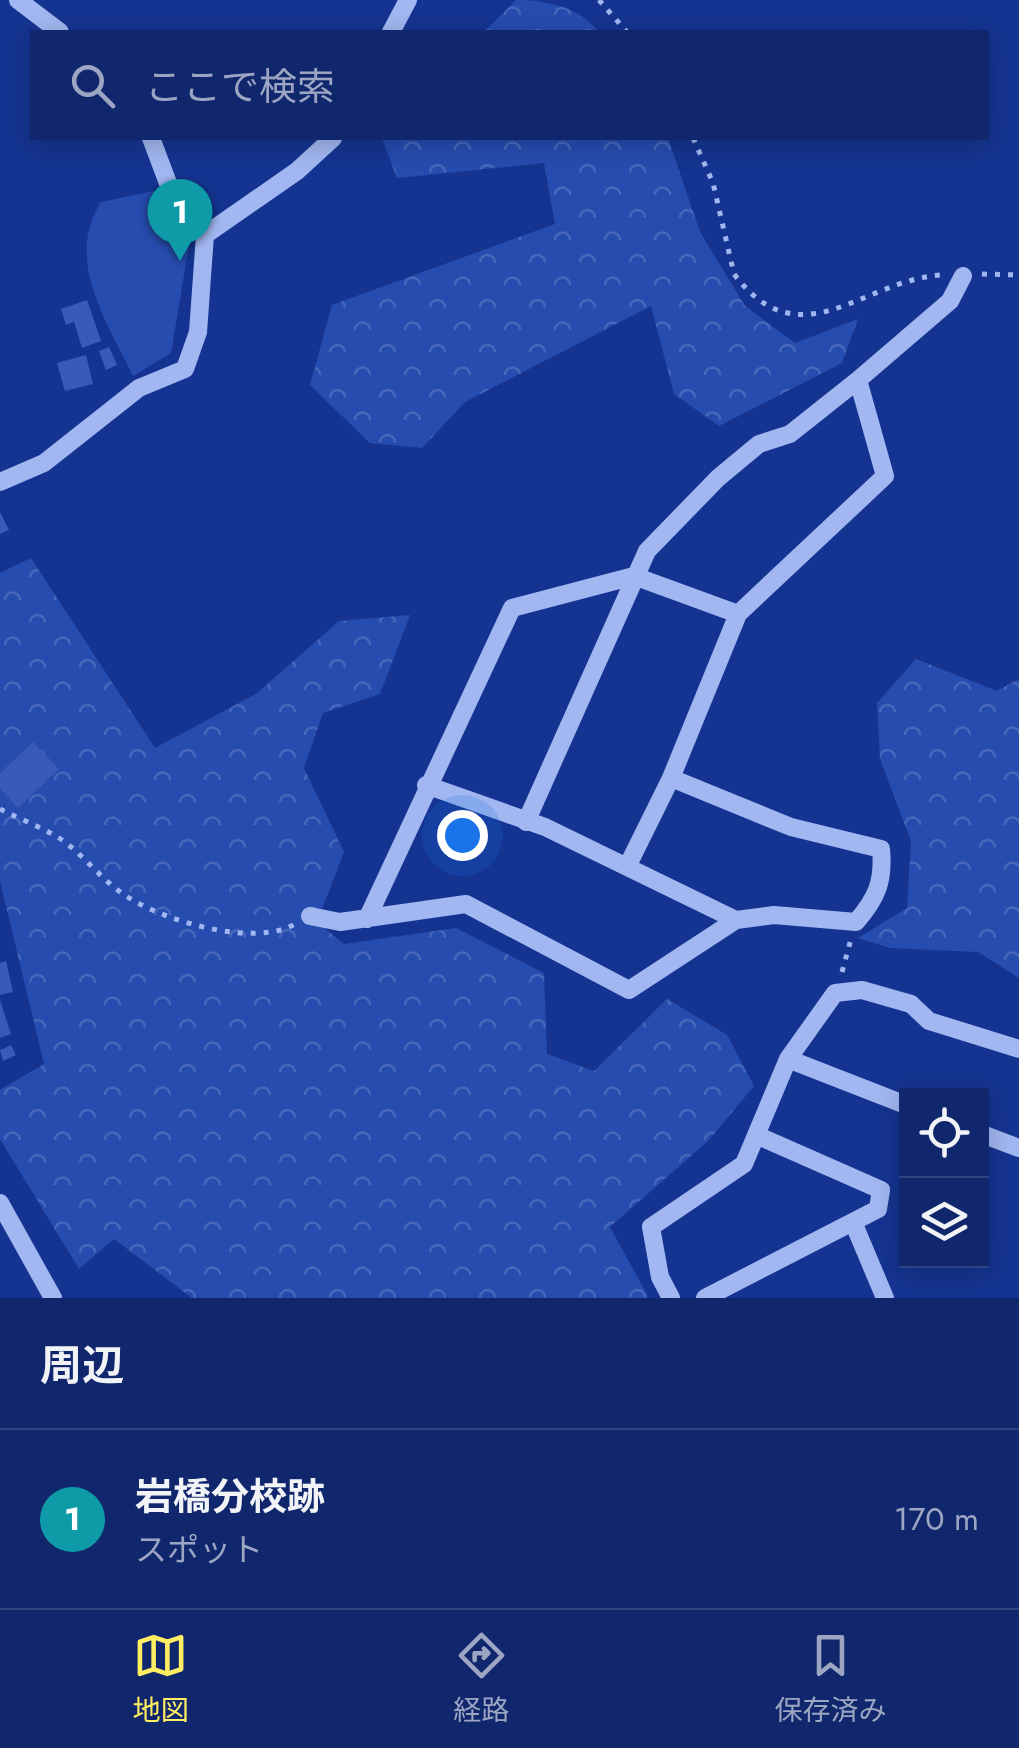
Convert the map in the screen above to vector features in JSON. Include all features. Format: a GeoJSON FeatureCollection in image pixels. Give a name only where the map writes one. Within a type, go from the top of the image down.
{"type":"FeatureCollection","features":[{"type":"Feature","properties":{"kind":"street"},"geometry":{"type":"LineString","coordinates":[[18,0],[57,30]]}},
{"type":"Feature","properties":{"kind":"street"},"geometry":{"type":"LineString","coordinates":[[392,30],[408,0]]}},
{"type":"Feature","properties":{"kind":"street"},"geometry":{"type":"LineString","coordinates":[[0,482],[44,462],[139,388],[186,369],[198,332],[204,235],[178,207],[153,140]]}},
{"type":"Feature","properties":{"kind":"street"},"geometry":{"type":"LineString","coordinates":[[204,235],[296,171],[331,140]]}},
{"type":"Feature","properties":{"kind":"street"},"geometry":{"type":"LineString","coordinates":[[526,822],[647,552],[718,478],[759,444],[790,434],[950,301],[964,276]]}},
{"type":"Feature","properties":{"kind":"street"},"geometry":{"type":"LineString","coordinates":[[628,865],[671,778],[738,614],[885,476],[858,380]]}},
{"type":"Feature","properties":{"kind":"street"},"geometry":{"type":"LineString","coordinates":[[367,919],[426,785],[512,608],[634,576],[738,614]]}},
{"type":"Feature","properties":{"kind":"street"},"geometry":{"type":"LineString","coordinates":[[310,916],[340,922],[466,904],[629,990],[736,920],[774,914],[856,922],[877,898],[884,872],[882,849],[791,827],[671,778]]}},
{"type":"Feature","properties":{"kind":"street"},"geometry":{"type":"LineString","coordinates":[[426,785],[628,865],[736,920]]}},
{"type":"Feature","properties":{"kind":"street"},"geometry":{"type":"LineString","coordinates":[[672,1298],[660,1277],[651,1227],[744,1164],[788,1059],[835,993],[862,990],[911,1004],[929,1021],[1019,1049]]}},
{"type":"Feature","properties":{"kind":"street"},"geometry":{"type":"LineString","coordinates":[[788,1059],[899,1101]]}},
{"type":"Feature","properties":{"kind":"street"},"geometry":{"type":"LineString","coordinates":[[705,1298],[878,1209],[881,1190],[756,1136]]}},
{"type":"Feature","properties":{"kind":"street"},"geometry":{"type":"LineString","coordinates":[[989,1137],[1019,1148]]}},
{"type":"Feature","properties":{"kind":"street"},"geometry":{"type":"LineString","coordinates":[[0,1203],[54,1298]]}},
{"type":"Feature","properties":{"kind":"street"},"geometry":{"type":"LineString","coordinates":[[853,1222],[885,1298]]}},
{"type":"Feature","properties":{"kind":"path"},"geometry":{"type":"LineString","coordinates":[[599,0],[626,30]]}},
{"type":"Feature","properties":{"kind":"path"},"geometry":{"type":"LineString","coordinates":[[694,140],[713,183],[734,274],[752,293],[781,312],[821,316],[903,282],[1019,275]]}},
{"type":"Feature","properties":{"kind":"path"},"geometry":{"type":"LineString","coordinates":[[0,810],[56,836],[126,897],[172,917],[228,933],[285,930],[310,916]]}},
{"type":"Feature","properties":{"kind":"path"},"geometry":{"type":"LineString","coordinates":[[835,993],[856,922]]}},
{"type":"Feature","properties":{"kind":"green space"},"geometry":{"type":"Polygon","coordinates":[[[516,0],[562,7],[582,16],[597,30],[486,30],[516,0]]]}},
{"type":"Feature","properties":{"kind":"green space"},"geometry":{"type":"Polygon","coordinates":[[[383,140],[669,140],[700,232],[745,306],[795,343],[858,319],[842,363],[719,426],[674,394],[651,306],[465,402],[422,448],[370,443],[310,385],[332,305],[555,224],[544,163],[397,178],[383,140]]]}},
{"type":"Feature","properties":{"kind":"green space"},"geometry":{"type":"Polygon","coordinates":[[[154,191],[190,239],[171,353],[133,376],[93,290],[87,246],[101,202],[154,191]]]}},
{"type":"Feature","properties":{"kind":"green space"},"geometry":{"type":"Polygon","coordinates":[[[31,558],[155,748],[256,694],[339,621],[410,615],[380,694],[323,713],[304,768],[344,852],[317,922],[344,944],[456,928],[544,973],[547,1054],[594,1071],[667,999],[727,1035],[754,1086],[708,1141],[610,1227],[649,1298],[192,1298],[114,1239],[79,1269],[0,1139],[0,1090],[44,1064],[0,881],[0,573],[31,558]]]}},
{"type":"Feature","properties":{"kind":"green space"},"geometry":{"type":"Polygon","coordinates":[[[916,659],[997,691],[1019,679],[1019,978],[978,952],[890,948],[858,938],[907,908],[911,841],[880,759],[877,703],[916,659]]]}},
{"type":"Feature","properties":{"kind":"building"},"geometry":{"type":"Polygon","coordinates":[[[87,300],[101,341],[82,348],[74,322],[66,325],[61,309],[87,300]]]}},
{"type":"Feature","properties":{"kind":"building"},"geometry":{"type":"Polygon","coordinates":[[[109,347],[117,365],[106,370],[99,351],[109,347]]]}},
{"type":"Feature","properties":{"kind":"building"},"geometry":{"type":"Polygon","coordinates":[[[86,355],[93,384],[65,391],[57,363],[86,355]]]}},
{"type":"Feature","properties":{"kind":"building"},"geometry":{"type":"Polygon","coordinates":[[[0,512],[9,530],[0,534],[0,512]]]}},
{"type":"Feature","properties":{"kind":"building"},"geometry":{"type":"Polygon","coordinates":[[[33,742],[59,769],[18,808],[0,788],[0,773],[33,742]]]}},
{"type":"Feature","properties":{"kind":"building"},"geometry":{"type":"Polygon","coordinates":[[[6,961],[13,992],[0,995],[0,963],[6,961]]]}},
{"type":"Feature","properties":{"kind":"building"},"geometry":{"type":"Polygon","coordinates":[[[0,1000],[11,1034],[0,1038],[0,1000]]]}},
{"type":"Feature","properties":{"kind":"building"},"geometry":{"type":"Polygon","coordinates":[[[11,1045],[16,1055],[3,1061],[0,1050],[11,1045]]]}},
{"type":"Feature","properties":{"kind":"place","name":"岩橋分校跡"},"geometry":{"type":"Point","coordinates":[180,261]}}]}
